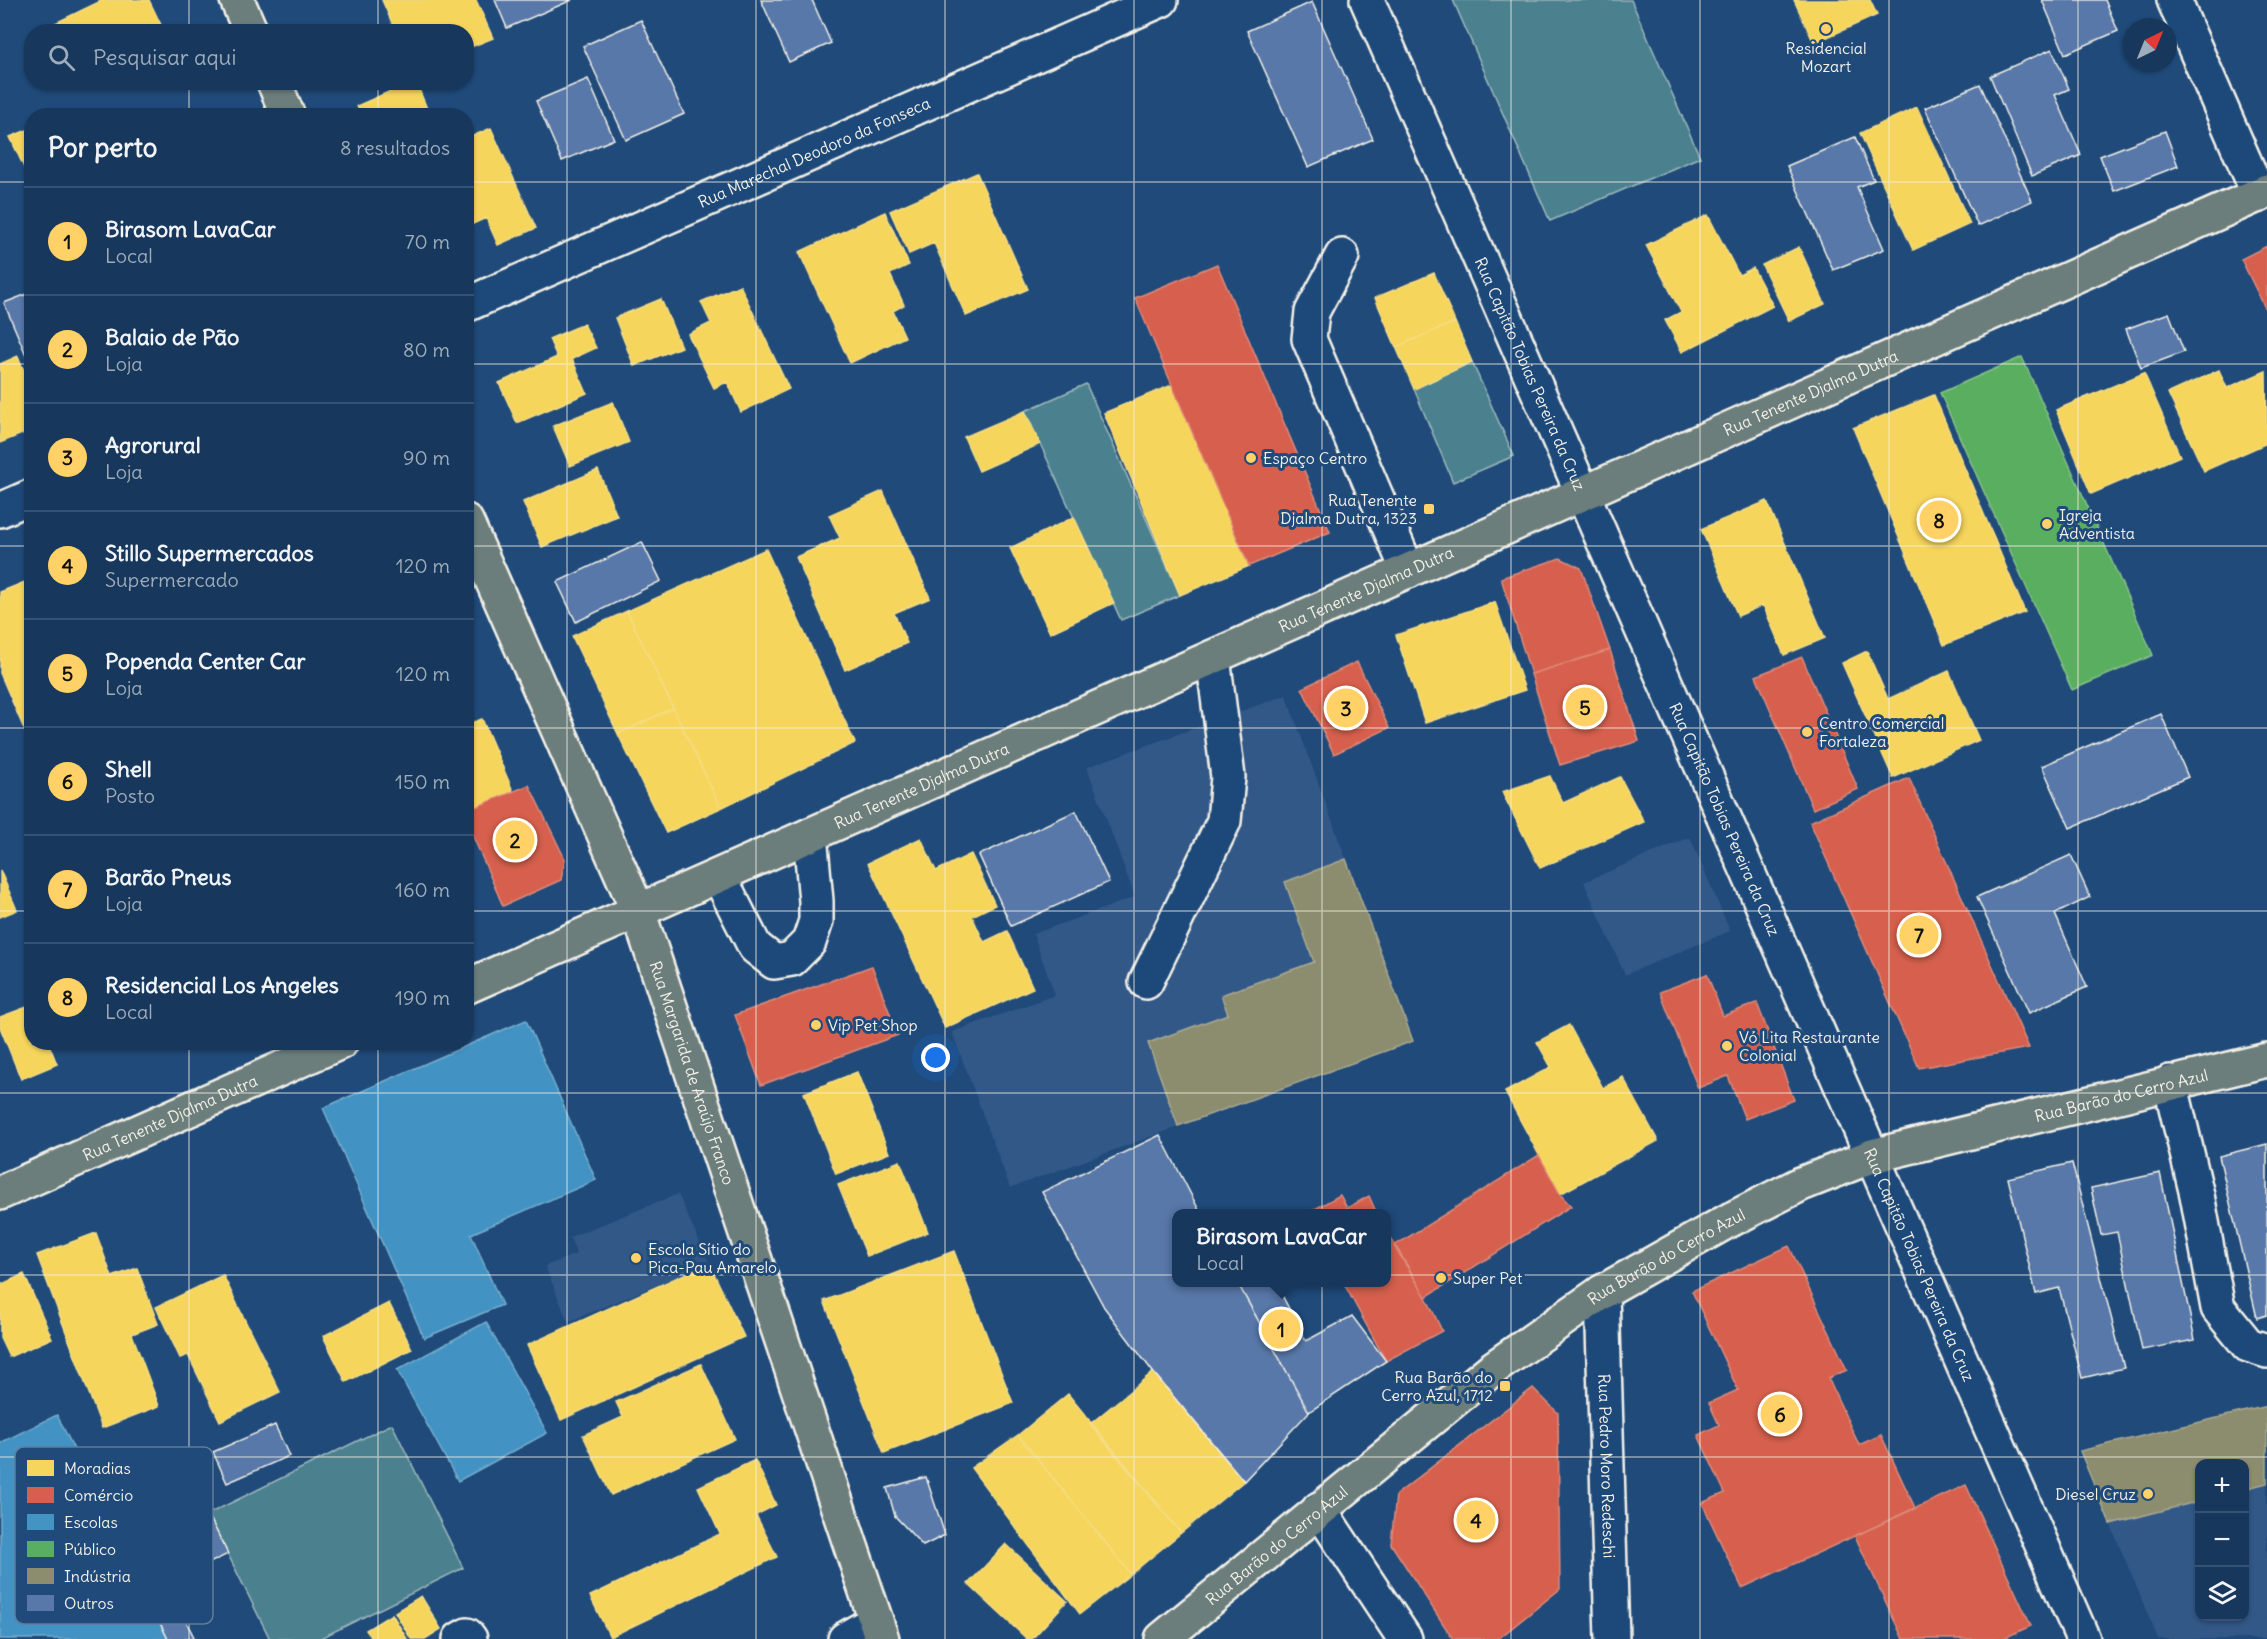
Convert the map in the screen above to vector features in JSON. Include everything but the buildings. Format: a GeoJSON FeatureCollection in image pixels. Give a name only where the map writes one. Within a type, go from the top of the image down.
{"type":"FeatureCollection","features":[{"type":"Feature","properties":{"kind":"main road"},"geometry":{"type":"LineString","coordinates":[[237,0],[248,24]]}},
{"type":"Feature","properties":{"kind":"main road"},"geometry":{"type":"LineString","coordinates":[[277,90],[285,108]]}},
{"type":"Feature","properties":{"kind":"main road","name":"Rua Tenente Djalma Dutra"},"geometry":{"type":"LineString","coordinates":[[474,983],[2263,193]]}},
{"type":"Feature","properties":{"kind":"main road","name":"Rua Margarida de Araújo Franco"},"geometry":{"type":"LineString","coordinates":[[474,539],[638,911],[879,1630]]}},
{"type":"Feature","properties":{"kind":"main road","name":"Rua Tenente Djalma Dutra"},"geometry":{"type":"LineString","coordinates":[[0,1193],[323,1050]]}},
{"type":"Feature","properties":{"kind":"main road","name":"Rua Barão do Cerro Azul"},"geometry":{"type":"LineString","coordinates":[[1162,1639],[1492,1369],[1554,1323],[1671,1252],[1801,1184],[1872,1156],[2267,1060]]}},
{"type":"Feature","properties":{"kind":"street","name":"Rua Marechal Deodoro da Fonseca"},"geometry":{"type":"LineString","coordinates":[[474,301],[1161,0]]}},
{"type":"Feature","properties":{"kind":"street","name":"Rua Capitão Tobias Pereira da Cruz"},"geometry":{"type":"LineString","coordinates":[[1367,0],[2084,1639]]}},
{"type":"Feature","properties":{"kind":"street"},"geometry":{"type":"LineString","coordinates":[[2174,0],[2263,193]]}},
{"type":"Feature","properties":{"kind":"street"},"geometry":{"type":"LineString","coordinates":[[1342,256],[1312,312],[1309,339],[1408,571]]}},
{"type":"Feature","properties":{"kind":"street"},"geometry":{"type":"LineString","coordinates":[[0,510],[24,500]]}},
{"type":"Feature","properties":{"kind":"street"},"geometry":{"type":"LineString","coordinates":[[1146,982],[1224,821],[1228,777],[1212,657]]}},
{"type":"Feature","properties":{"kind":"street"},"geometry":{"type":"LineString","coordinates":[[719,876],[755,947],[774,962],[792,959],[809,942],[816,921],[810,836]]}},
{"type":"Feature","properties":{"kind":"street"},"geometry":{"type":"LineString","coordinates":[[2170,1083],[2197,1196],[2218,1308],[2248,1345],[2267,1351]]}},
{"type":"Feature","properties":{"kind":"street","name":"Rua Pedro Moro Redeschi"},"geometry":{"type":"LineString","coordinates":[[1602,1292],[1612,1639]]}},
{"type":"Feature","properties":{"kind":"street"},"geometry":{"type":"LineString","coordinates":[[1319,1509],[1405,1639]]}},
{"type":"Feature","properties":{"kind":"street"},"geometry":{"type":"LineString","coordinates":[[845,1639],[879,1630]]}},
{"type":"Feature","properties":{"kind":"street"},"geometry":{"type":"LineString","coordinates":[[460,1639],[467,1635],[470,1639]]}},
{"type":"Feature","properties":{"kind":"shaded area"},"geometry":{"type":"Polygon","coordinates":[[[1286,695],[1413,1041],[1010,1188],[952,1032],[1055,995],[1033,934],[1135,897],[1087,767],[1286,695]]]}},
{"type":"Feature","properties":{"kind":"shaded area"},"geometry":{"type":"Polygon","coordinates":[[[1690,837],[1730,931],[1625,975],[1584,882],[1690,837]]]}},
{"type":"Feature","properties":{"kind":"shaded area","name":"Escola Sítio do Pica-Pau Amarelo"},"geometry":{"type":"Polygon","coordinates":[[[678,1194],[709,1263],[568,1322],[545,1266],[576,1254],[570,1237],[678,1194]]]}},
{"type":"Feature","properties":{"kind":"shaded area","name":"Diesel Cruz"},"geometry":{"type":"Polygon","coordinates":[[[2267,1406],[2267,1639],[2158,1639],[2080,1451],[2267,1406]]]}},
{"type":"Feature","properties":{"kind":"green space"},"geometry":{"type":"Polygon","coordinates":[[[1453,0],[1631,0],[1700,157],[1550,221],[1453,0]]]}},
{"type":"Feature","properties":{"kind":"green space"},"geometry":{"type":"Polygon","coordinates":[[[1472,362],[1514,456],[1453,482],[1414,389],[1472,362]]]}},
{"type":"Feature","properties":{"kind":"green space"},"geometry":{"type":"Polygon","coordinates":[[[1086,384],[1180,595],[1121,620],[1025,411],[1086,384]]]}},
{"type":"Feature","properties":{"kind":"green space"},"geometry":{"type":"Polygon","coordinates":[[[392,1424],[463,1568],[319,1639],[270,1639],[213,1524],[213,1512],[392,1424]]]}},
{"type":"Feature","properties":{"kind":"place","name":"Residencial Mozart"},"geometry":{"type":"Point","coordinates":[1826,29]}},
{"type":"Feature","properties":{"kind":"place","name":"Espaço Centro"},"geometry":{"type":"Point","coordinates":[1251,458]}},
{"type":"Feature","properties":{"kind":"place","name":"Rua Tenente Djalma Dutra, 1323"},"geometry":{"type":"Point","coordinates":[1429,509]}},
{"type":"Feature","properties":{"kind":"place","name":"Residencial Los Angeles"},"geometry":{"type":"Point","coordinates":[1939,520]}},
{"type":"Feature","properties":{"kind":"place","name":"Igreja Adventista"},"geometry":{"type":"Point","coordinates":[2047,524]}},
{"type":"Feature","properties":{"kind":"place","name":"Popenda Center Car"},"geometry":{"type":"Point","coordinates":[1585,707]}},
{"type":"Feature","properties":{"kind":"place","name":"Agrorural"},"geometry":{"type":"Point","coordinates":[1346,708]}},
{"type":"Feature","properties":{"kind":"place","name":"Centro Comercial Fortaleza"},"geometry":{"type":"Point","coordinates":[1807,732]}},
{"type":"Feature","properties":{"kind":"place","name":"Balaio de Pão"},"geometry":{"type":"Point","coordinates":[515,840]}},
{"type":"Feature","properties":{"kind":"place","name":"Barão Pneus"},"geometry":{"type":"Point","coordinates":[1919,935]}},
{"type":"Feature","properties":{"kind":"place","name":"Vip Pet Shop"},"geometry":{"type":"Point","coordinates":[816,1025]}},
{"type":"Feature","properties":{"kind":"place","name":"Vó Lita Restaurante Colonial"},"geometry":{"type":"Point","coordinates":[1727,1046]}},
{"type":"Feature","properties":{"kind":"place","name":"Escola Sítio do Pica-Pau Amarelo"},"geometry":{"type":"Point","coordinates":[636,1258]}},
{"type":"Feature","properties":{"kind":"place","name":"Super Pet"},"geometry":{"type":"Point","coordinates":[1441,1278]}},
{"type":"Feature","properties":{"kind":"place","name":"Birasom LavaCar"},"geometry":{"type":"Point","coordinates":[1281,1329]}},
{"type":"Feature","properties":{"kind":"place","name":"Rua Barão do Cerro Azul, 1712"},"geometry":{"type":"Point","coordinates":[1505,1386]}},
{"type":"Feature","properties":{"kind":"place","name":"Shell"},"geometry":{"type":"Point","coordinates":[1780,1414]}},
{"type":"Feature","properties":{"kind":"place","name":"Diesel Cruz"},"geometry":{"type":"Point","coordinates":[2148,1494]}},
{"type":"Feature","properties":{"kind":"place","name":"Stillo Supermercados"},"geometry":{"type":"Point","coordinates":[1476,1520]}}]}
